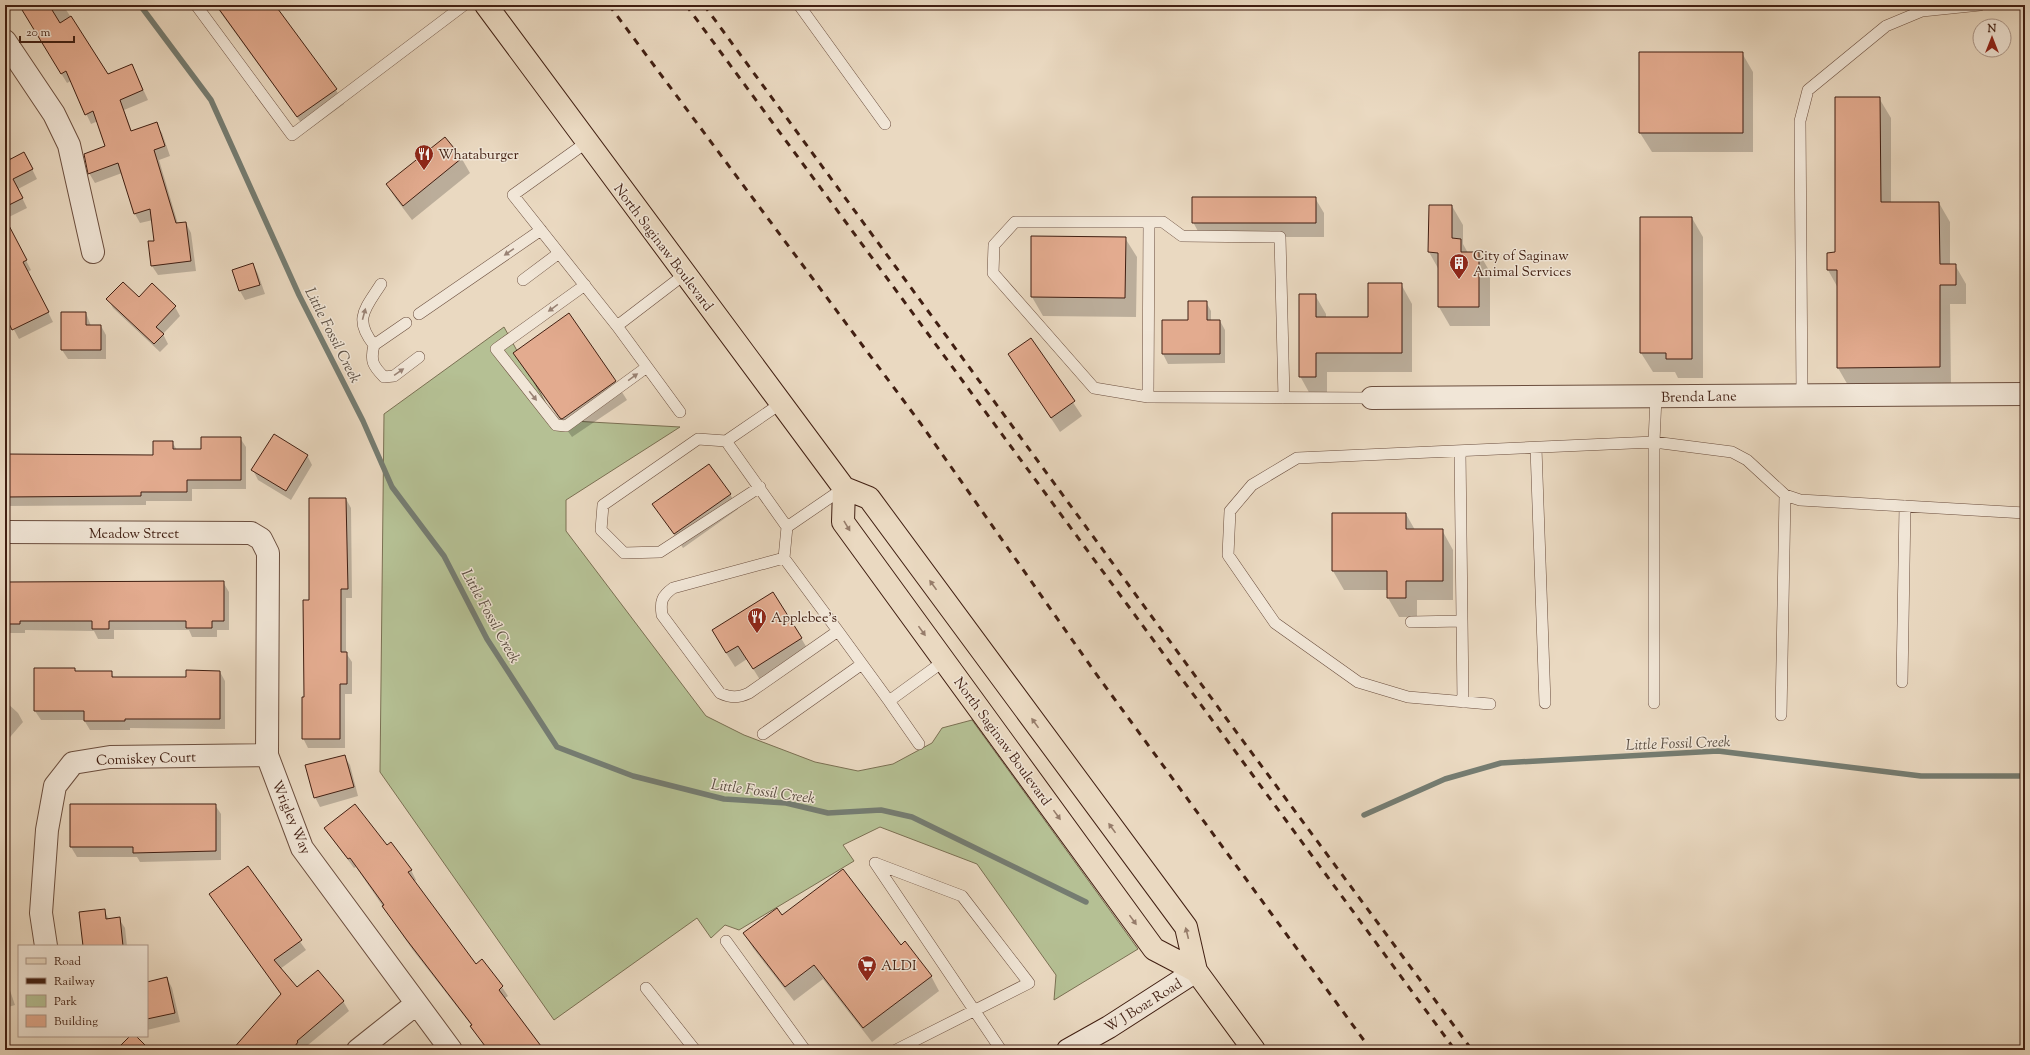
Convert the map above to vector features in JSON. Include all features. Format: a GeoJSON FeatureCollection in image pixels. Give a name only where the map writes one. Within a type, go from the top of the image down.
{"type":"FeatureCollection","features":[{"type":"Feature","properties":{"kind":"main road","name":"North Saginaw Boulevard"},"geometry":{"type":"LineString","coordinates":[[486,5],[780,404],[844,488],[869,498],[1186,927],[1196,971],[1254,1050]]}},
{"type":"Feature","properties":{"kind":"main road","name":"North Saginaw Boulevard"},"geometry":{"type":"LineString","coordinates":[[844,488],[843,522],[944,661],[1154,949],[1196,971]]}},
{"type":"Feature","properties":{"kind":"street"},"geometry":{"type":"LineString","coordinates":[[5,41],[54,114],[69,145],[93,252]]}},
{"type":"Feature","properties":{"kind":"street","name":"Brenda Lane"},"geometry":{"type":"LineString","coordinates":[[1372,398],[2025,394]]}},
{"type":"Feature","properties":{"kind":"street","name":"Meadow Street"},"geometry":{"type":"LineString","coordinates":[[5,532],[252,533],[261,539]]}},
{"type":"Feature","properties":{"kind":"street","name":"Wrigley Way"},"geometry":{"type":"LineString","coordinates":[[261,539],[268,552],[267,756],[302,848],[451,1050]]}},
{"type":"Feature","properties":{"kind":"street","name":"Comiskey Court"},"geometry":{"type":"LineString","coordinates":[[46,945],[41,913],[47,830],[55,786],[73,763],[110,757],[267,756]]}},
{"type":"Feature","properties":{"kind":"street","name":"W J Boaz Road"},"geometry":{"type":"LineString","coordinates":[[1078,1048],[1196,971]]}},
{"type":"Feature","properties":{"kind":"street"},"geometry":{"type":"LineString","coordinates":[[358,1050],[416,1004]]}},
{"type":"Feature","properties":{"kind":"lane"},"geometry":{"type":"LineString","coordinates":[[196,5],[292,135],[464,5]]}},
{"type":"Feature","properties":{"kind":"lane"},"geometry":{"type":"LineString","coordinates":[[799,5],[885,124]]}},
{"type":"Feature","properties":{"kind":"lane"},"geometry":{"type":"LineString","coordinates":[[1802,395],[1800,121],[1808,90],[1886,26],[1922,11],[1980,5]]}},
{"type":"Feature","properties":{"kind":"lane"},"geometry":{"type":"LineString","coordinates":[[587,142],[513,195],[617,326],[680,412]]}},
{"type":"Feature","properties":{"kind":"lane"},"geometry":{"type":"LineString","coordinates":[[1284,398],[1280,237],[1182,236],[1163,222],[1015,222],[994,245],[993,273],[1094,388],[1148,398],[1284,398],[1372,398]]}},
{"type":"Feature","properties":{"kind":"lane"},"geometry":{"type":"LineString","coordinates":[[1148,398],[1149,222]]}},
{"type":"Feature","properties":{"kind":"lane"},"geometry":{"type":"LineString","coordinates":[[419,314],[541,230]]}},
{"type":"Feature","properties":{"kind":"lane"},"geometry":{"type":"LineString","coordinates":[[523,280],[559,253]]}},
{"type":"Feature","properties":{"kind":"lane"},"geometry":{"type":"LineString","coordinates":[[617,326],[685,274]]}},
{"type":"Feature","properties":{"kind":"lane"},"geometry":{"type":"LineString","coordinates":[[374,345],[366,334],[362,320],[366,307],[381,284]]}},
{"type":"Feature","properties":{"kind":"lane"},"geometry":{"type":"LineString","coordinates":[[585,286],[496,349],[556,425],[566,426],[647,367]]}},
{"type":"Feature","properties":{"kind":"lane"},"geometry":{"type":"LineString","coordinates":[[406,323],[374,345],[372,355],[374,367],[384,377],[394,376],[419,357]]}},
{"type":"Feature","properties":{"kind":"lane"},"geometry":{"type":"LineString","coordinates":[[1654,703],[1654,442],[1656,397]]}},
{"type":"Feature","properties":{"kind":"lane"},"geometry":{"type":"LineString","coordinates":[[760,487],[660,552],[624,553],[601,530],[603,505],[698,439],[726,441],[780,404]]}},
{"type":"Feature","properties":{"kind":"lane"},"geometry":{"type":"LineString","coordinates":[[726,441],[787,527],[784,558],[919,744]]}},
{"type":"Feature","properties":{"kind":"lane"},"geometry":{"type":"LineString","coordinates":[[1490,704],[1408,697],[1358,682],[1275,623],[1228,555],[1230,511],[1252,485],[1297,458],[1654,442],[1732,452],[1747,460],[1785,495],[1800,500],[2025,513]]}},
{"type":"Feature","properties":{"kind":"lane"},"geometry":{"type":"LineString","coordinates":[[1536,448],[1545,703]]}},
{"type":"Feature","properties":{"kind":"lane"},"geometry":{"type":"LineString","coordinates":[[1460,451],[1463,702]]}},
{"type":"Feature","properties":{"kind":"lane"},"geometry":{"type":"LineString","coordinates":[[787,527],[844,488]]}},
{"type":"Feature","properties":{"kind":"lane"},"geometry":{"type":"LineString","coordinates":[[1781,715],[1785,495]]}},
{"type":"Feature","properties":{"kind":"lane"},"geometry":{"type":"LineString","coordinates":[[1902,682],[1905,506]]}},
{"type":"Feature","properties":{"kind":"lane"},"geometry":{"type":"LineString","coordinates":[[784,558],[674,588],[664,595],[660,604],[662,615],[720,692],[729,697],[739,698],[750,693],[838,631]]}},
{"type":"Feature","properties":{"kind":"lane"},"geometry":{"type":"LineString","coordinates":[[1411,622],[1462,622]]}},
{"type":"Feature","properties":{"kind":"lane"},"geometry":{"type":"LineString","coordinates":[[889,701],[944,661]]}},
{"type":"Feature","properties":{"kind":"lane"},"geometry":{"type":"LineString","coordinates":[[763,734],[862,664]]}},
{"type":"Feature","properties":{"kind":"lane"},"geometry":{"type":"LineString","coordinates":[[896,1050],[976,1010],[1029,983],[962,896],[875,863],[976,1010],[1001,1050]]}},
{"type":"Feature","properties":{"kind":"lane"},"geometry":{"type":"LineString","coordinates":[[726,941],[805,1050]]}},
{"type":"Feature","properties":{"kind":"lane"},"geometry":{"type":"LineString","coordinates":[[646,988],[694,1050]]}},
{"type":"Feature","properties":{"kind":"green space"},"geometry":{"type":"Polygon","coordinates":[[[504,327],[555,420],[680,427],[566,500],[566,531],[706,716],[744,735],[815,762],[858,771],[893,764],[932,743],[942,728],[972,720],[1138,949],[1054,1000],[1056,975],[977,864],[880,827],[843,845],[854,861],[739,930],[725,925],[711,938],[697,918],[554,1020],[380,772],[384,414],[504,327]]]}},
{"type":"Feature","properties":{"kind":"building"},"geometry":{"type":"Polygon","coordinates":[[[19,5],[49,5],[60,23],[71,16],[108,74],[132,64],[143,90],[120,100],[131,131],[157,122],[165,146],[154,150],[176,223],[186,222],[191,261],[151,266],[148,241],[154,241],[150,209],[134,214],[118,163],[88,174],[84,154],[105,146],[93,111],[85,115],[66,71],[61,74],[19,5]]]}},
{"type":"Feature","properties":{"kind":"building"},"geometry":{"type":"Polygon","coordinates":[[[216,5],[275,5],[337,89],[297,117],[216,5]]]}},
{"type":"Feature","properties":{"kind":"building"},"geometry":{"type":"Polygon","coordinates":[[[1639,52],[1743,52],[1743,133],[1639,133],[1639,52]]]}},
{"type":"Feature","properties":{"kind":"building"},"geometry":{"type":"Polygon","coordinates":[[[1835,97],[1880,97],[1881,202],[1939,202],[1940,264],[1956,264],[1956,285],[1940,285],[1940,367],[1837,368],[1837,270],[1827,270],[1827,253],[1835,252],[1835,97]]]}},
{"type":"Feature","properties":{"kind":"building","name":"Whataburger"},"geometry":{"type":"Polygon","coordinates":[[[445,137],[462,158],[403,206],[386,184],[445,137]]]}},
{"type":"Feature","properties":{"kind":"building"},"geometry":{"type":"Polygon","coordinates":[[[24,152],[33,169],[13,179],[23,198],[5,207],[5,162],[24,152]]]}},
{"type":"Feature","properties":{"kind":"building"},"geometry":{"type":"Polygon","coordinates":[[[1192,197],[1316,197],[1316,223],[1192,223],[1192,197]]]}},
{"type":"Feature","properties":{"kind":"building","name":"City of Saginaw Animal Services"},"geometry":{"type":"Polygon","coordinates":[[[1429,205],[1452,205],[1452,238],[1461,239],[1461,252],[1479,252],[1479,307],[1438,307],[1438,253],[1428,252],[1429,205]]]}},
{"type":"Feature","properties":{"kind":"building"},"geometry":{"type":"Polygon","coordinates":[[[1640,217],[1692,217],[1692,359],[1666,359],[1666,353],[1640,353],[1640,217]]]}},
{"type":"Feature","properties":{"kind":"building"},"geometry":{"type":"Polygon","coordinates":[[[5,218],[27,260],[23,262],[49,312],[12,330],[5,315],[5,218]]]}},
{"type":"Feature","properties":{"kind":"building"},"geometry":{"type":"Polygon","coordinates":[[[1031,236],[1126,237],[1125,298],[1031,297],[1031,236]]]}},
{"type":"Feature","properties":{"kind":"building"},"geometry":{"type":"Polygon","coordinates":[[[253,263],[260,285],[239,291],[232,270],[253,263]]]}},
{"type":"Feature","properties":{"kind":"building"},"geometry":{"type":"Polygon","coordinates":[[[123,282],[139,297],[152,283],[176,306],[156,327],[164,334],[154,344],[106,299],[123,282]]]}},
{"type":"Feature","properties":{"kind":"building"},"geometry":{"type":"Polygon","coordinates":[[[1368,283],[1402,283],[1402,353],[1316,353],[1316,377],[1299,377],[1299,294],[1316,294],[1316,317],[1368,317],[1368,283]]]}},
{"type":"Feature","properties":{"kind":"building"},"geometry":{"type":"Polygon","coordinates":[[[1188,301],[1207,301],[1207,320],[1220,320],[1220,354],[1162,354],[1162,320],[1188,320],[1188,301]]]}},
{"type":"Feature","properties":{"kind":"building"},"geometry":{"type":"Polygon","coordinates":[[[61,312],[86,312],[86,325],[101,325],[101,350],[61,350],[61,312]]]}},
{"type":"Feature","properties":{"kind":"building"},"geometry":{"type":"Polygon","coordinates":[[[569,313],[616,381],[562,419],[513,353],[569,313]]]}},
{"type":"Feature","properties":{"kind":"building"},"geometry":{"type":"Polygon","coordinates":[[[1031,338],[1075,401],[1051,418],[1008,354],[1031,338]]]}},
{"type":"Feature","properties":{"kind":"building"},"geometry":{"type":"Polygon","coordinates":[[[274,434],[308,455],[286,491],[251,470],[274,434]]]}},
{"type":"Feature","properties":{"kind":"building"},"geometry":{"type":"Polygon","coordinates":[[[201,437],[241,437],[241,480],[187,480],[187,492],[141,492],[141,496],[5,497],[5,454],[153,455],[153,441],[173,441],[173,449],[201,449],[201,437]]]}},
{"type":"Feature","properties":{"kind":"building"},"geometry":{"type":"Polygon","coordinates":[[[709,464],[731,494],[674,534],[652,504],[709,464]]]}},
{"type":"Feature","properties":{"kind":"building"},"geometry":{"type":"Polygon","coordinates":[[[309,498],[346,498],[348,589],[341,589],[341,652],[347,652],[347,684],[340,684],[340,739],[302,739],[302,697],[304,697],[303,600],[309,600],[309,498]]]}},
{"type":"Feature","properties":{"kind":"building"},"geometry":{"type":"Polygon","coordinates":[[[1332,513],[1406,513],[1406,529],[1443,529],[1443,581],[1406,581],[1406,598],[1387,598],[1387,571],[1332,571],[1332,513]]]}},
{"type":"Feature","properties":{"kind":"building"},"geometry":{"type":"Polygon","coordinates":[[[224,581],[224,621],[212,621],[212,628],[186,628],[186,621],[109,621],[109,629],[92,629],[92,621],[20,621],[20,624],[5,624],[5,582],[224,581]]]}},
{"type":"Feature","properties":{"kind":"building","name":"Applebee's"},"geometry":{"type":"Polygon","coordinates":[[[773,592],[802,638],[753,669],[738,646],[726,653],[712,630],[773,592]]]}},
{"type":"Feature","properties":{"kind":"building"},"geometry":{"type":"Polygon","coordinates":[[[34,668],[75,668],[75,671],[112,671],[112,677],[186,677],[186,670],[220,671],[220,719],[125,719],[125,721],[84,721],[84,711],[34,711],[34,668]]]}},
{"type":"Feature","properties":{"kind":"building"},"geometry":{"type":"Polygon","coordinates":[[[345,755],[354,787],[314,798],[305,765],[345,755]]]}},
{"type":"Feature","properties":{"kind":"building"},"geometry":{"type":"Polygon","coordinates":[[[70,804],[216,804],[216,851],[133,853],[133,847],[70,847],[70,804]]]}},
{"type":"Feature","properties":{"kind":"building"},"geometry":{"type":"Polygon","coordinates":[[[355,804],[387,845],[391,842],[412,870],[408,872],[476,964],[482,959],[503,986],[499,990],[544,1050],[488,1050],[470,1026],[472,1025],[382,906],[384,905],[350,858],[348,859],[324,828],[355,804]]]}},
{"type":"Feature","properties":{"kind":"building"},"geometry":{"type":"Polygon","coordinates":[[[248,866],[302,940],[274,960],[297,987],[318,970],[344,1001],[297,1041],[298,1042],[292,1050],[232,1050],[281,994],[209,894],[248,866]]]}},
{"type":"Feature","properties":{"kind":"building"},"geometry":{"type":"Polygon","coordinates":[[[843,869],[901,945],[905,941],[932,976],[863,1028],[814,965],[785,987],[743,933],[777,908],[782,915],[843,869]]]}},
{"type":"Feature","properties":{"kind":"building"},"geometry":{"type":"Polygon","coordinates":[[[105,909],[106,919],[120,917],[123,945],[83,945],[79,912],[105,909]]]}},
{"type":"Feature","properties":{"kind":"building"},"geometry":{"type":"Polygon","coordinates":[[[167,977],[175,1013],[148,1019],[148,982],[167,977]]]}},
{"type":"Feature","properties":{"kind":"building"},"geometry":{"type":"Polygon","coordinates":[[[129,1037],[137,1037],[150,1050],[116,1050],[129,1037]]]}},
{"type":"Feature","properties":{"kind":"waterway","name":"Little Fossil Creek"},"geometry":{"type":"LineString","coordinates":[[140,5],[211,100],[299,295],[363,421],[392,487],[444,556],[487,639],[557,747],[633,776],[724,799],[786,803],[828,813],[881,810],[912,817],[1086,902]]}},
{"type":"Feature","properties":{"kind":"waterway","name":"Little Fossil Creek"},"geometry":{"type":"LineString","coordinates":[[1364,815],[1445,779],[1501,763],[1718,751],[1921,776],[2025,776]]}},
{"type":"Feature","properties":{"kind":"railway"},"geometry":{"type":"LineString","coordinates":[[609,5],[921,424],[1094,671],[1371,1050]]}},
{"type":"Feature","properties":{"kind":"railway"},"geometry":{"type":"LineString","coordinates":[[686,5],[1455,1050]]}},
{"type":"Feature","properties":{"kind":"railway"},"geometry":{"type":"LineString","coordinates":[[704,5],[1226,718],[1472,1050]]}},
{"type":"Feature","properties":{"kind":"place","name":"Whataburger"},"geometry":{"type":"Point","coordinates":[424,171]}},
{"type":"Feature","properties":{"kind":"place","name":"City of Saginaw Animal Services"},"geometry":{"type":"Point","coordinates":[1459,280]}},
{"type":"Feature","properties":{"kind":"place","name":"Applebee's"},"geometry":{"type":"Point","coordinates":[757,634]}},
{"type":"Feature","properties":{"kind":"place","name":"ALDI"},"geometry":{"type":"Point","coordinates":[867,982]}}]}
